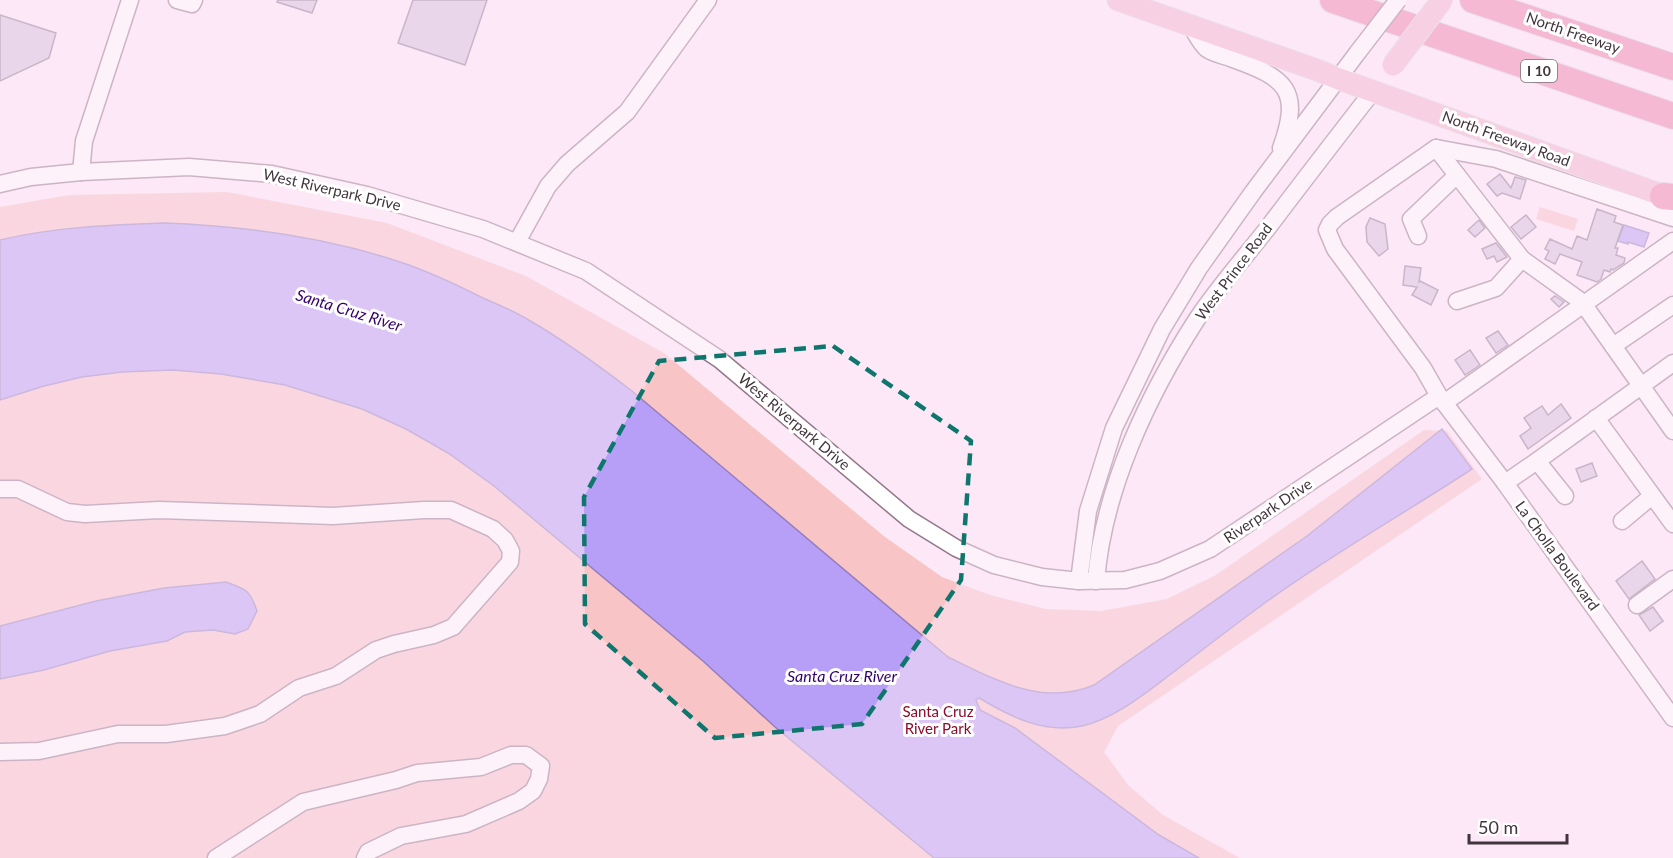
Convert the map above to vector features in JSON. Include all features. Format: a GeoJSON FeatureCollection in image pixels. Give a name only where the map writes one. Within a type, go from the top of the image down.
{"type":"FeatureCollection","features":[{"type":"Feature","properties":{"kind":"highway","name":"I 10"},"geometry":{"type":"LineString","coordinates":[[1333,0],[1673,116]]}},
{"type":"Feature","properties":{"kind":"highway","name":"North Freeway"},"geometry":{"type":"LineString","coordinates":[[1473,0],[1673,67]]}},
{"type":"Feature","properties":{"kind":"main road","name":"North Freeway Road"},"geometry":{"type":"LineString","coordinates":[[1118,0],[1311,67],[1671,202]]}},
{"type":"Feature","properties":{"kind":"main road","name":"West Prince Road"},"geometry":{"type":"LineString","coordinates":[[1373,91],[1442,0]]}},
{"type":"Feature","properties":{"kind":"street"},"geometry":{"type":"LineString","coordinates":[[81,172],[84,141],[130,0]]}},
{"type":"Feature","properties":{"kind":"street"},"geometry":{"type":"LineString","coordinates":[[177,0],[192,4],[194,0]]}},
{"type":"Feature","properties":{"kind":"street"},"geometry":{"type":"LineString","coordinates":[[517,242],[548,186],[567,164],[627,112],[708,0]]}},
{"type":"Feature","properties":{"kind":"street","name":"West Prince Road"},"geometry":{"type":"LineString","coordinates":[[1078,581],[1088,511],[1119,418],[1162,329],[1199,268],[1276,161],[1398,0]]}},
{"type":"Feature","properties":{"kind":"street"},"geometry":{"type":"LineString","coordinates":[[1191,26],[1206,49],[1266,71],[1283,84],[1289,99],[1288,129],[1276,161]]}},
{"type":"Feature","properties":{"kind":"street","name":"West Prince Road"},"geometry":{"type":"LineString","coordinates":[[1096,581],[1099,550],[1115,489],[1134,440],[1163,377],[1198,318],[1373,91]]}},
{"type":"Feature","properties":{"kind":"street"},"geometry":{"type":"LineString","coordinates":[[1436,148],[1496,159],[1671,202]]}},
{"type":"Feature","properties":{"kind":"street"},"geometry":{"type":"LineString","coordinates":[[1436,148],[1522,259],[1584,305],[1673,431]]}},
{"type":"Feature","properties":{"kind":"street","name":"La Cholla Boulevard"},"geometry":{"type":"LineString","coordinates":[[1436,148],[1337,217],[1327,230],[1335,249],[1423,368],[1442,400],[1505,483],[1673,718]]}},
{"type":"Feature","properties":{"kind":"street","name":"West Riverpark Drive"},"geometry":{"type":"LineString","coordinates":[[0,184],[31,177],[81,172],[189,167],[272,174],[367,195],[451,218],[517,242],[586,271],[719,359],[909,519],[956,548],[1019,573],[1078,581]]}},
{"type":"Feature","properties":{"kind":"street"},"geometry":{"type":"LineString","coordinates":[[1418,236],[1411,219],[1457,175]]}},
{"type":"Feature","properties":{"kind":"street","name":"Riverpark Drive"},"geometry":{"type":"LineString","coordinates":[[1078,581],[1125,580],[1160,571],[1210,549],[1442,400],[1584,305],[1673,241]]}},
{"type":"Feature","properties":{"kind":"street"},"geometry":{"type":"LineString","coordinates":[[1457,301],[1496,288],[1522,259]]}},
{"type":"Feature","properties":{"kind":"street"},"geometry":{"type":"LineString","coordinates":[[1613,346],[1673,305]]}},
{"type":"Feature","properties":{"kind":"street"},"geometry":{"type":"LineString","coordinates":[[1505,483],[1673,363]]}},
{"type":"Feature","properties":{"kind":"street"},"geometry":{"type":"LineString","coordinates":[[1596,418],[1673,524]]}},
{"type":"Feature","properties":{"kind":"street"},"geometry":{"type":"LineString","coordinates":[[1537,461],[1565,496]]}},
{"type":"Feature","properties":{"kind":"street"},"geometry":{"type":"LineString","coordinates":[[0,489],[18,489],[67,512],[85,514],[159,510],[333,516],[451,510],[493,529],[505,540],[511,551],[510,562],[453,627],[434,635],[376,650],[336,676],[299,688],[260,714],[225,726],[166,734],[118,734],[39,751],[0,752]]}},
{"type":"Feature","properties":{"kind":"street"},"geometry":{"type":"LineString","coordinates":[[1622,521],[1652,496]]}},
{"type":"Feature","properties":{"kind":"street"},"geometry":{"type":"LineString","coordinates":[[1637,605],[1673,579]]}},
{"type":"Feature","properties":{"kind":"street"},"geometry":{"type":"LineString","coordinates":[[216,858],[303,802],[417,773],[481,767],[511,755],[526,755],[541,765],[533,791],[519,801],[466,824],[401,836],[368,852],[365,858]]}},
{"type":"Feature","properties":{"kind":"highlighted area"},"geometry":{"type":"Polygon","coordinates":[[[833,346],[971,441],[961,580],[862,724],[715,738],[585,624],[584,497],[659,361],[833,346]]]}},
{"type":"Feature","properties":{"kind":"green space","name":"Santa Cruz River Park"},"geometry":{"type":"Polygon","coordinates":[[[227,192],[387,223],[526,276],[664,353],[885,537],[942,577],[990,595],[1046,609],[1101,611],[1167,599],[1216,575],[1424,430],[1447,431],[1482,479],[1118,726],[1104,752],[1128,785],[1163,815],[1240,858],[0,858],[0,207],[69,195],[227,192]]]}},
{"type":"Feature","properties":{"kind":"green space"},"geometry":{"type":"Polygon","coordinates":[[[1540,207],[1578,219],[1574,231],[1536,219],[1540,207]]]}},
{"type":"Feature","properties":{"kind":"water","name":"Santa Cruz River"},"geometry":{"type":"Polygon","coordinates":[[[164,223],[287,234],[347,247],[425,271],[521,316],[568,344],[632,391],[948,657],[1002,682],[1038,692],[1075,691],[1094,685],[1307,536],[1442,429],[1472,469],[1344,549],[1245,617],[1142,695],[1107,717],[1082,726],[1054,728],[1028,722],[1003,712],[979,698],[976,700],[980,710],[1015,728],[1159,835],[1199,858],[934,858],[775,727],[703,661],[494,486],[448,453],[406,429],[362,409],[285,385],[221,374],[173,370],[122,372],[82,377],[0,400],[0,240],[61,229],[164,223]]]}},
{"type":"Feature","properties":{"kind":"water"},"geometry":{"type":"Polygon","coordinates":[[[1624,225],[1649,233],[1644,247],[1618,241],[1624,225]]]}},
{"type":"Feature","properties":{"kind":"water"},"geometry":{"type":"Polygon","coordinates":[[[226,582],[243,589],[252,599],[257,611],[248,629],[235,634],[213,630],[185,632],[167,641],[110,651],[44,670],[0,679],[0,626],[96,601],[164,588],[226,582]]]}},
{"type":"Feature","properties":{"kind":"building"},"geometry":{"type":"Polygon","coordinates":[[[278,0],[317,0],[312,13],[277,2],[278,0]]]}},
{"type":"Feature","properties":{"kind":"building"},"geometry":{"type":"Polygon","coordinates":[[[413,0],[487,0],[465,65],[398,43],[413,0]]]}},
{"type":"Feature","properties":{"kind":"building"},"geometry":{"type":"Polygon","coordinates":[[[0,15],[56,33],[49,58],[0,81],[0,15]]]}},
{"type":"Feature","properties":{"kind":"building"},"geometry":{"type":"Polygon","coordinates":[[[1500,174],[1511,188],[1515,177],[1526,180],[1520,199],[1502,193],[1497,196],[1487,184],[1500,174]]]}},
{"type":"Feature","properties":{"kind":"building"},"geometry":{"type":"Polygon","coordinates":[[[1597,209],[1616,216],[1614,222],[1623,225],[1615,248],[1618,248],[1616,255],[1625,258],[1624,263],[1611,269],[1610,272],[1604,270],[1601,279],[1597,282],[1577,275],[1582,262],[1560,254],[1555,264],[1545,259],[1549,251],[1545,249],[1550,239],[1572,249],[1577,236],[1587,240],[1597,209]]]}},
{"type":"Feature","properties":{"kind":"building"},"geometry":{"type":"Polygon","coordinates":[[[1526,215],[1536,227],[1521,239],[1511,227],[1526,215]]]}},
{"type":"Feature","properties":{"kind":"building"},"geometry":{"type":"Polygon","coordinates":[[[1370,218],[1385,224],[1388,249],[1379,256],[1367,242],[1366,227],[1370,218]]]}},
{"type":"Feature","properties":{"kind":"building"},"geometry":{"type":"Polygon","coordinates":[[[1479,220],[1485,228],[1475,237],[1468,230],[1479,220]]]}},
{"type":"Feature","properties":{"kind":"building"},"geometry":{"type":"Polygon","coordinates":[[[1496,243],[1507,257],[1497,262],[1494,256],[1487,259],[1482,249],[1496,243]]]}},
{"type":"Feature","properties":{"kind":"building"},"geometry":{"type":"Polygon","coordinates":[[[1405,266],[1421,268],[1419,282],[1438,290],[1431,305],[1412,295],[1417,287],[1403,285],[1405,266]]]}},
{"type":"Feature","properties":{"kind":"building"},"geometry":{"type":"Polygon","coordinates":[[[1555,296],[1564,302],[1559,307],[1551,299],[1555,296]]]}},
{"type":"Feature","properties":{"kind":"building"},"geometry":{"type":"Polygon","coordinates":[[[1498,331],[1508,345],[1496,353],[1486,338],[1498,331]]]}},
{"type":"Feature","properties":{"kind":"building"},"geometry":{"type":"Polygon","coordinates":[[[1470,350],[1480,365],[1465,375],[1455,360],[1470,350]]]}},
{"type":"Feature","properties":{"kind":"building"},"geometry":{"type":"Polygon","coordinates":[[[1561,404],[1571,418],[1528,449],[1520,436],[1531,428],[1524,418],[1542,406],[1548,415],[1561,404]]]}},
{"type":"Feature","properties":{"kind":"building"},"geometry":{"type":"Polygon","coordinates":[[[1592,463],[1597,476],[1581,482],[1576,469],[1592,463]]]}},
{"type":"Feature","properties":{"kind":"building"},"geometry":{"type":"Polygon","coordinates":[[[1642,561],[1655,579],[1629,599],[1616,581],[1642,561]]]}},
{"type":"Feature","properties":{"kind":"building"},"geometry":{"type":"Polygon","coordinates":[[[1653,607],[1663,621],[1650,631],[1639,615],[1653,607]]]}}]}
